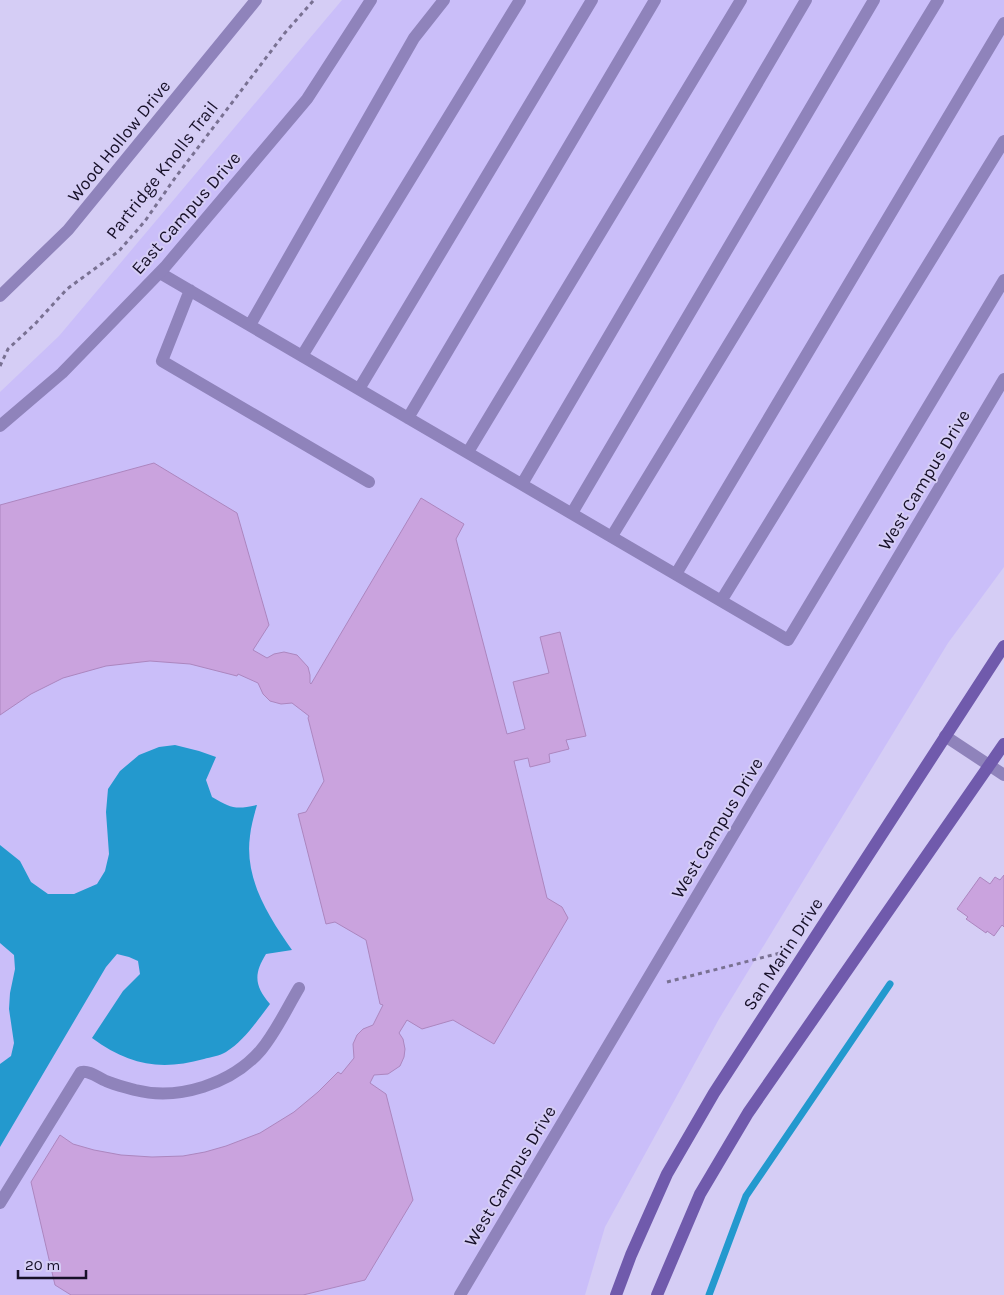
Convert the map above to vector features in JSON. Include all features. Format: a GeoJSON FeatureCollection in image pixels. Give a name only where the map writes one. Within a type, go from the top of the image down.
{"type":"FeatureCollection","features":[{"type":"Feature","properties":{"kind":"main road","name":"San Marin Drive"},"geometry":{"type":"LineString","coordinates":[[616,1295],[631,1255],[667,1174],[714,1093],[1004,646]]}},
{"type":"Feature","properties":{"kind":"main road"},"geometry":{"type":"LineString","coordinates":[[658,1295],[700,1194],[748,1113],[1004,744]]}},
{"type":"Feature","properties":{"kind":"street","name":"Wood Hollow Drive"},"geometry":{"type":"LineString","coordinates":[[0,296],[68,230],[256,0]]}},
{"type":"Feature","properties":{"kind":"street","name":"East Campus Drive"},"geometry":{"type":"LineString","coordinates":[[0,426],[62,373],[160,273],[307,99],[371,0]]}},
{"type":"Feature","properties":{"kind":"street"},"geometry":{"type":"LineString","coordinates":[[250,326],[414,38],[444,0]]}},
{"type":"Feature","properties":{"kind":"street"},"geometry":{"type":"LineString","coordinates":[[302,356],[520,0]]}},
{"type":"Feature","properties":{"kind":"street"},"geometry":{"type":"LineString","coordinates":[[359,389],[592,0]]}},
{"type":"Feature","properties":{"kind":"street"},"geometry":{"type":"LineString","coordinates":[[408,418],[655,0]]}},
{"type":"Feature","properties":{"kind":"street"},"geometry":{"type":"LineString","coordinates":[[468,452],[741,0]]}},
{"type":"Feature","properties":{"kind":"street"},"geometry":{"type":"LineString","coordinates":[[522,484],[806,0]]}},
{"type":"Feature","properties":{"kind":"street"},"geometry":{"type":"LineString","coordinates":[[572,513],[874,0]]}},
{"type":"Feature","properties":{"kind":"street"},"geometry":{"type":"LineString","coordinates":[[612,536],[938,0]]}},
{"type":"Feature","properties":{"kind":"street"},"geometry":{"type":"LineString","coordinates":[[676,574],[1004,23]]}},
{"type":"Feature","properties":{"kind":"street"},"geometry":{"type":"LineString","coordinates":[[721,600],[1004,141]]}},
{"type":"Feature","properties":{"kind":"street"},"geometry":{"type":"LineString","coordinates":[[160,273],[788,640],[1004,280]]}},
{"type":"Feature","properties":{"kind":"street"},"geometry":{"type":"LineString","coordinates":[[190,290],[162,361],[369,482]]}},
{"type":"Feature","properties":{"kind":"street","name":"West Campus Drive"},"geometry":{"type":"LineString","coordinates":[[460,1295],[1004,378]]}},
{"type":"Feature","properties":{"kind":"street"},"geometry":{"type":"LineString","coordinates":[[945,736],[1004,775]]}},
{"type":"Feature","properties":{"kind":"street"},"geometry":{"type":"LineString","coordinates":[[0,1203],[81,1072],[86,1071],[114,1084],[147,1092],[184,1092],[205,1086],[229,1076],[260,1051],[274,1032],[299,988]]}},
{"type":"Feature","properties":{"kind":"path","name":"Partridge Knolls Trail"},"geometry":{"type":"LineString","coordinates":[[0,366],[8,350],[35,324],[67,288],[119,251],[140,227],[284,34],[314,0]]}},
{"type":"Feature","properties":{"kind":"path"},"geometry":{"type":"LineString","coordinates":[[642,988],[809,946]]}},
{"type":"Feature","properties":{"kind":"shaded area"},"geometry":{"type":"Polygon","coordinates":[[[342,0],[1004,0],[1004,567],[948,643],[719,1019],[605,1227],[585,1295],[0,1295],[0,392],[59,336],[342,0]]]}},
{"type":"Feature","properties":{"kind":"water"},"geometry":{"type":"Polygon","coordinates":[[[175,745],[216,757],[206,780],[212,797],[233,807],[257,805],[250,836],[249,852],[251,867],[260,897],[292,950],[266,954],[259,968],[259,986],[270,1004],[244,1036],[226,1052],[188,1063],[173,1065],[159,1065],[132,1060],[92,1038],[123,991],[140,974],[138,961],[117,954],[106,967],[0,1147],[0,1064],[11,1056],[14,1043],[9,1009],[15,969],[14,955],[0,943],[0,845],[20,861],[31,882],[48,894],[74,894],[97,884],[105,871],[109,854],[106,812],[108,789],[120,771],[139,755],[159,747],[175,745]]]}},
{"type":"Feature","properties":{"kind":"building"},"geometry":{"type":"Polygon","coordinates":[[[154,463],[237,513],[269,625],[253,650],[267,658],[284,652],[297,655],[308,667],[311,684],[421,498],[464,524],[456,539],[507,734],[525,729],[513,682],[549,673],[540,637],[560,632],[586,736],[566,740],[569,749],[549,754],[550,762],[530,767],[528,758],[514,761],[547,898],[562,907],[568,918],[494,1044],[453,1020],[422,1029],[407,1020],[399,1033],[403,1039],[405,1049],[400,1066],[388,1074],[374,1075],[370,1083],[386,1094],[413,1200],[365,1280],[303,1295],[71,1295],[55,1285],[31,1182],[60,1135],[73,1144],[94,1150],[121,1155],[152,1157],[183,1156],[205,1152],[260,1133],[294,1112],[338,1072],[341,1074],[354,1058],[353,1044],[357,1035],[363,1029],[373,1025],[383,1005],[380,1004],[366,940],[335,922],[326,924],[298,814],[306,812],[324,781],[309,716],[292,703],[281,704],[270,701],[263,694],[258,683],[238,674],[237,676],[190,664],[150,661],[106,666],[63,678],[31,694],[0,715],[0,505],[154,463]]]}},
{"type":"Feature","properties":{"kind":"building"},"geometry":{"type":"Polygon","coordinates":[[[1004,875],[1004,927],[1002,925],[994,936],[987,931],[986,933],[966,919],[968,917],[957,909],[980,877],[990,884],[995,877],[1000,880],[1004,875]]]}},
{"type":"Feature","properties":{"kind":"waterway"},"geometry":{"type":"LineString","coordinates":[[709,1295],[746,1196],[890,984]]}}]}
